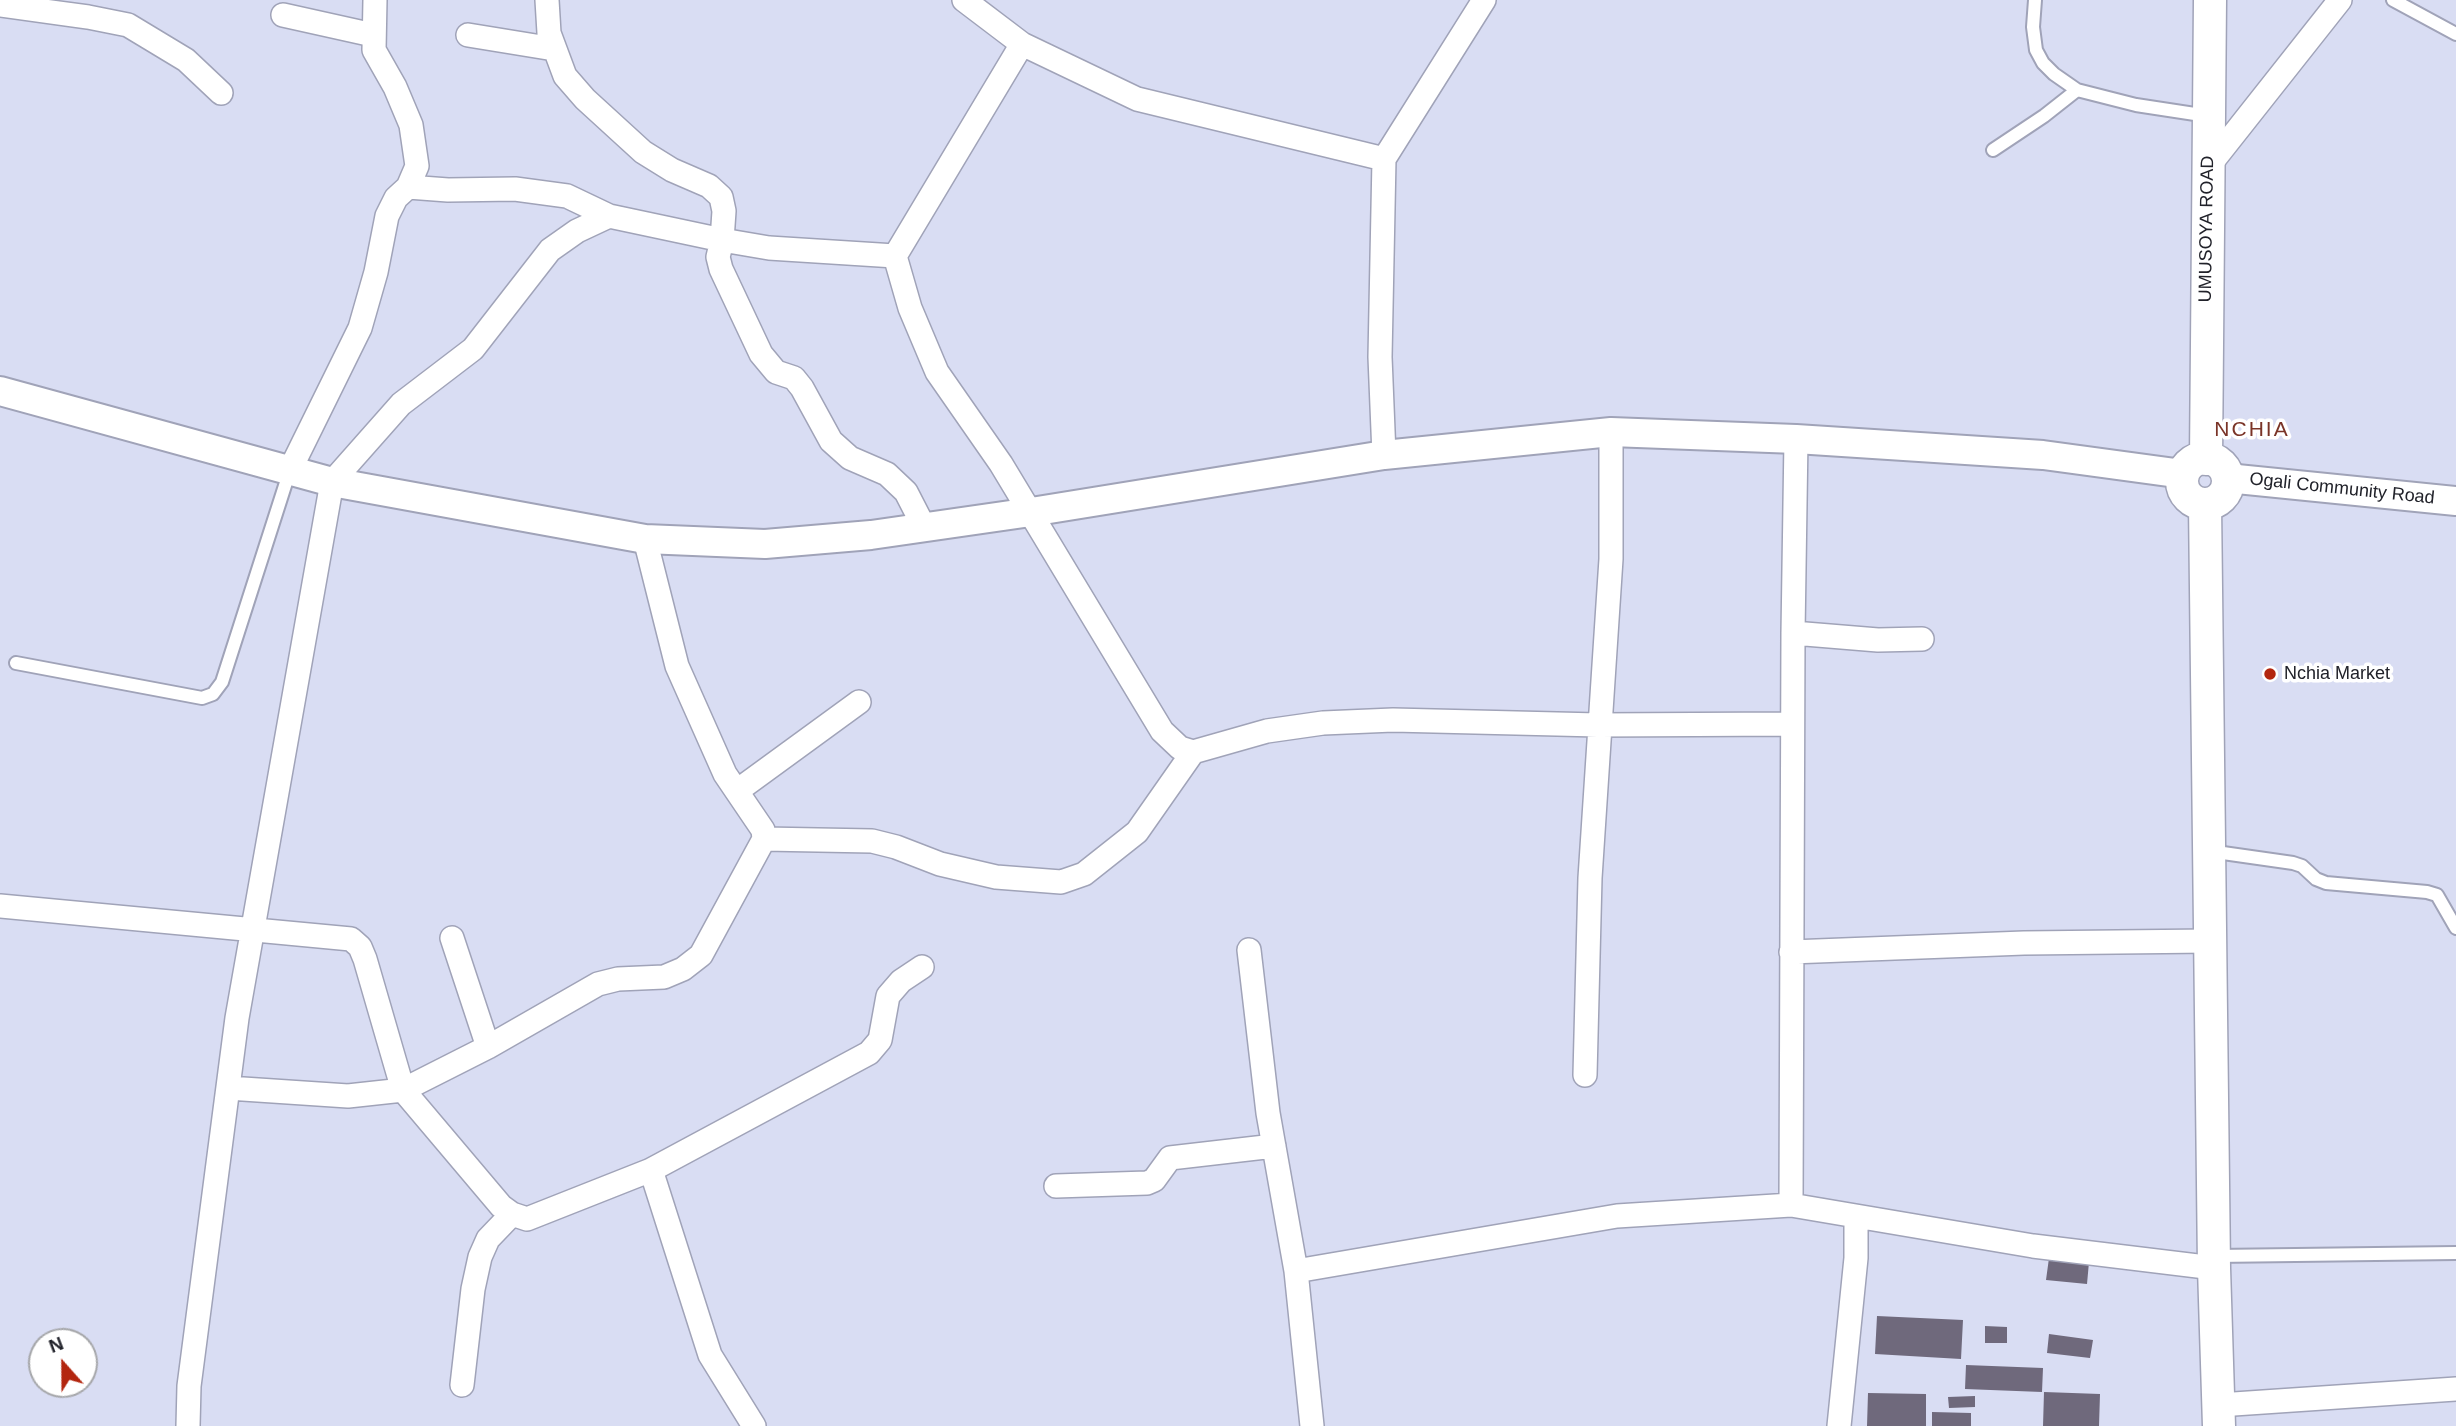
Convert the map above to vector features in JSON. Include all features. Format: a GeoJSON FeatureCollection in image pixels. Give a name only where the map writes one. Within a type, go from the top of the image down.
{"type":"FeatureCollection","features":[{"type":"Feature","properties":{"kind":"main road","name":"UMUSOYA ROAD"},"geometry":{"type":"LineString","coordinates":[[2205,470],[2210,0]]}},
{"type":"Feature","properties":{"kind":"main road"},"geometry":{"type":"LineString","coordinates":[[2205,470],[2182,486],[2188,498],[2205,504],[2214,1262],[2219,1415]]}},
{"type":"Feature","properties":{"kind":"street"},"geometry":{"type":"LineString","coordinates":[[290,470],[360,328],[376,272],[387,216],[396,198],[408,187],[417,166],[411,125],[395,87],[374,50],[375,0]]}},
{"type":"Feature","properties":{"kind":"street"},"geometry":{"type":"LineString","coordinates":[[547,0],[549,33],[554,49],[565,76],[585,99],[643,152],[672,170],[709,186],[720,197],[724,211],[718,257],[721,269],[761,354],[776,372],[794,378],[831,441],[850,458],[887,474],[906,492],[924,527]]}},
{"type":"Feature","properties":{"kind":"street"},"geometry":{"type":"LineString","coordinates":[[1384,455],[1380,357],[1384,159],[1484,0]]}},
{"type":"Feature","properties":{"kind":"street"},"geometry":{"type":"LineString","coordinates":[[2208,167],[2340,0]]}},
{"type":"Feature","properties":{"kind":"street"},"geometry":{"type":"LineString","coordinates":[[975,3],[1022,44],[1137,99],[1384,159]]}},
{"type":"Feature","properties":{"kind":"street"},"geometry":{"type":"LineString","coordinates":[[0,5],[88,16],[128,25],[186,60],[221,93]]}},
{"type":"Feature","properties":{"kind":"street"},"geometry":{"type":"LineString","coordinates":[[283,15],[373,35]]}},
{"type":"Feature","properties":{"kind":"street"},"geometry":{"type":"LineString","coordinates":[[468,35],[554,49]]}},
{"type":"Feature","properties":{"kind":"street"},"geometry":{"type":"LineString","coordinates":[[1022,44],[895,256],[910,308],[937,372],[1001,464],[1162,731],[1180,748],[1193,752],[1267,731],[1323,723],[1393,720],[1598,725],[1792,724]]}},
{"type":"Feature","properties":{"kind":"street"},"geometry":{"type":"LineString","coordinates":[[408,187],[448,190],[515,189],[567,196],[610,216],[722,240],[769,248],[895,256]]}},
{"type":"Feature","properties":{"kind":"street"},"geometry":{"type":"LineString","coordinates":[[188,1426],[189,1386],[228,1088],[332,482],[401,404],[473,349],[550,250],[577,231],[610,216]]}},
{"type":"Feature","properties":{"kind":"street","name":"Ogali Community Road"},"geometry":{"type":"LineString","coordinates":[[0,391],[332,482],[645,539],[765,544],[871,535],[1384,455],[1611,432],[1796,439],[2043,455],[2205,470],[2456,501]]}},
{"type":"Feature","properties":{"kind":"street"},"geometry":{"type":"LineString","coordinates":[[1585,1075],[1590,878],[1611,559],[1611,432]]}},
{"type":"Feature","properties":{"kind":"street"},"geometry":{"type":"LineString","coordinates":[[1791,1205],[1792,724],[1796,439]]}},
{"type":"Feature","properties":{"kind":"street"},"geometry":{"type":"LineString","coordinates":[[228,1088],[348,1096],[403,1090],[598,984],[618,979],[664,977],[682,969],[701,955],[764,839],[763,830],[725,774],[677,666],[645,539]]}},
{"type":"Feature","properties":{"kind":"street"},"geometry":{"type":"LineString","coordinates":[[1793,633],[1878,640],[1922,639]]}},
{"type":"Feature","properties":{"kind":"street"},"geometry":{"type":"LineString","coordinates":[[737,791],[859,702]]}},
{"type":"Feature","properties":{"kind":"street"},"geometry":{"type":"LineString","coordinates":[[764,839],[872,841],[951,867],[996,877],[1061,883],[1084,874],[1137,832],[1193,752]]}},
{"type":"Feature","properties":{"kind":"street"},"geometry":{"type":"LineString","coordinates":[[1,909],[351,939],[360,947],[403,1090],[501,1206],[512,1214],[527,1219],[651,1170],[869,1053],[880,1040],[888,996],[901,981],[922,967]]}},
{"type":"Feature","properties":{"kind":"street"},"geometry":{"type":"LineString","coordinates":[[452,937],[488,1046]]}},
{"type":"Feature","properties":{"kind":"street"},"geometry":{"type":"LineString","coordinates":[[1791,952],[2024,943],[2210,941]]}},
{"type":"Feature","properties":{"kind":"street"},"geometry":{"type":"LineString","coordinates":[[1249,950],[1274,1146],[1296,1271],[1312,1426]]}},
{"type":"Feature","properties":{"kind":"street"},"geometry":{"type":"LineString","coordinates":[[1056,1186],[1147,1183],[1154,1180],[1170,1158],[1274,1146]]}},
{"type":"Feature","properties":{"kind":"street"},"geometry":{"type":"LineString","coordinates":[[651,1170],[710,1354],[754,1426]]}},
{"type":"Feature","properties":{"kind":"street"},"geometry":{"type":"LineString","coordinates":[[1296,1271],[1617,1216],[1791,1205],[2033,1246],[2214,1262]]}},
{"type":"Feature","properties":{"kind":"street"},"geometry":{"type":"LineString","coordinates":[[462,1385],[473,1289],[480,1257],[488,1238],[512,1214]]}},
{"type":"Feature","properties":{"kind":"street"},"geometry":{"type":"LineString","coordinates":[[1839,1426],[1856,1258],[1856,1218]]}},
{"type":"Feature","properties":{"kind":"street"},"geometry":{"type":"LineString","coordinates":[[2219,1415],[2456,1389]]}},
{"type":"Feature","properties":{"kind":"lane"},"geometry":{"type":"LineString","coordinates":[[2035,0],[2032,27],[2036,50],[2043,63],[2054,74],[2077,90],[2136,105],[2208,116]]}},
{"type":"Feature","properties":{"kind":"lane"},"geometry":{"type":"LineString","coordinates":[[2393,0],[2456,34]]}},
{"type":"Feature","properties":{"kind":"lane"},"geometry":{"type":"LineString","coordinates":[[1993,150],[2077,90]]}},
{"type":"Feature","properties":{"kind":"lane"},"geometry":{"type":"LineString","coordinates":[[16,663],[202,698],[213,694],[222,682],[290,470]]}},
{"type":"Feature","properties":{"kind":"lane"},"geometry":{"type":"LineString","coordinates":[[2209,851],[2293,863],[2326,883],[2437,895],[2456,928]]}},
{"type":"Feature","properties":{"kind":"lane"},"geometry":{"type":"LineString","coordinates":[[2214,1262],[2456,1253]]}},
{"type":"Feature","properties":{"kind":"building"},"geometry":{"type":"Polygon","coordinates":[[[2049,1258],[2089,1262],[2087,1284],[2046,1280],[2049,1258]]]}},
{"type":"Feature","properties":{"kind":"building"},"geometry":{"type":"Polygon","coordinates":[[[1877,1316],[1963,1320],[1961,1359],[1875,1354],[1877,1316]]]}},
{"type":"Feature","properties":{"kind":"building"},"geometry":{"type":"Polygon","coordinates":[[[1985,1326],[2007,1327],[2007,1343],[1985,1343],[1985,1326]]]}},
{"type":"Feature","properties":{"kind":"building"},"geometry":{"type":"Polygon","coordinates":[[[2049,1334],[2093,1340],[2090,1358],[2047,1353],[2049,1334]]]}},
{"type":"Feature","properties":{"kind":"building"},"geometry":{"type":"Polygon","coordinates":[[[1966,1365],[2043,1368],[2042,1392],[1965,1389],[1966,1365]]]}},
{"type":"Feature","properties":{"kind":"building"},"geometry":{"type":"Polygon","coordinates":[[[2044,1392],[2100,1394],[2099,1426],[2043,1426],[2044,1392]]]}},
{"type":"Feature","properties":{"kind":"building"},"geometry":{"type":"Polygon","coordinates":[[[1868,1393],[1926,1394],[1926,1426],[1867,1426],[1868,1393]]]}},
{"type":"Feature","properties":{"kind":"building"},"geometry":{"type":"Polygon","coordinates":[[[1975,1396],[1975,1407],[1949,1408],[1948,1397],[1975,1396]]]}},
{"type":"Feature","properties":{"kind":"building"},"geometry":{"type":"Polygon","coordinates":[[[1932,1412],[1971,1413],[1971,1426],[1932,1426],[1932,1412]]]}},
{"type":"Feature","properties":{"kind":"place","name":"Nchia Market"},"geometry":{"type":"Point","coordinates":[2270,674]}},
{"type":"Feature","properties":{"kind":"district","name":"NCHIA"},"geometry":{"type":"Point","coordinates":[2252,430]}}]}
